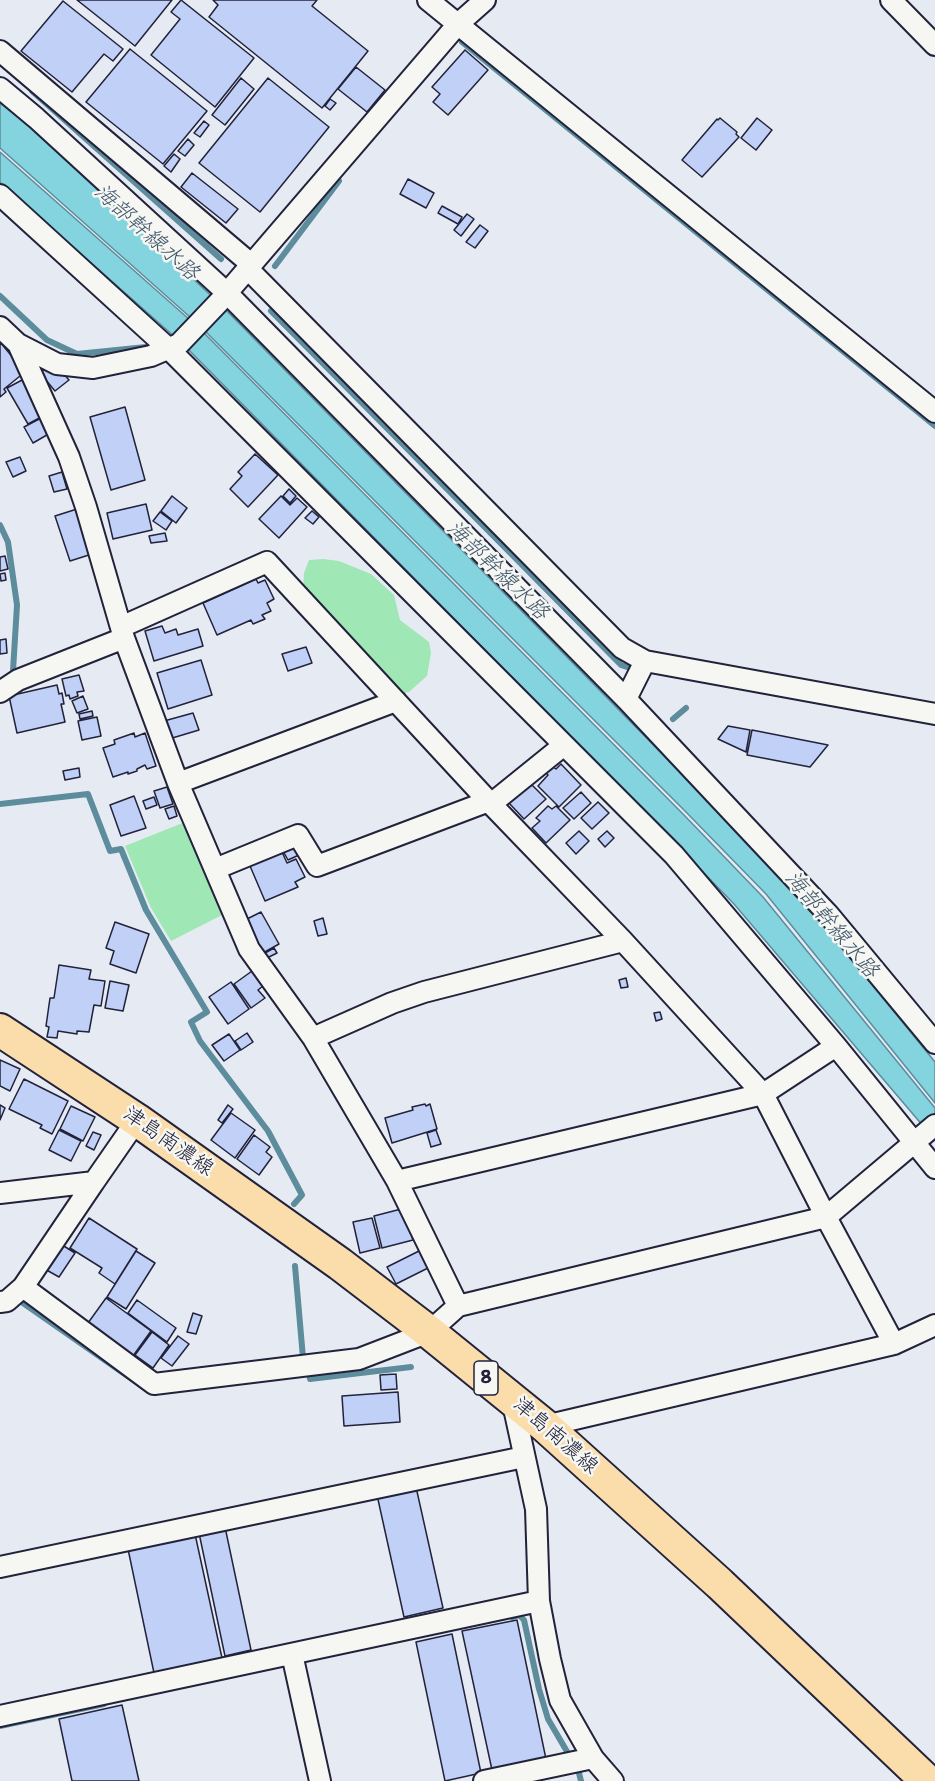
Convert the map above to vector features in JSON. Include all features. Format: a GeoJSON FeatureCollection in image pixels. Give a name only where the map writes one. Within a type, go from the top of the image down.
{"type":"FeatureCollection","features":[{"type":"Feature","properties":{"kind":"main road","name":"津島南濃線"},"geometry":{"type":"LineString","coordinates":[[0,1030],[137,1120],[340,1264],[512,1399],[720,1584],[927,1781]]}},
{"type":"Feature","properties":{"kind":"street"},"geometry":{"type":"LineString","coordinates":[[428,0],[935,412]]}},
{"type":"Feature","properties":{"kind":"street"},"geometry":{"type":"LineString","coordinates":[[0,327],[18,344],[57,364],[93,368],[151,356],[174,347],[223,297],[458,24],[485,0]]}},
{"type":"Feature","properties":{"kind":"street"},"geometry":{"type":"LineString","coordinates":[[891,0],[935,45]]}},
{"type":"Feature","properties":{"kind":"street"},"geometry":{"type":"LineString","coordinates":[[0,51],[249,266],[622,648],[645,661],[935,714]]}},
{"type":"Feature","properties":{"kind":"street"},"geometry":{"type":"LineString","coordinates":[[0,88],[36,118],[223,297],[626,699],[828,914],[935,1043]]}},
{"type":"Feature","properties":{"kind":"street"},"geometry":{"type":"LineString","coordinates":[[0,195],[174,347],[674,855],[836,1046],[925,1134],[935,1168]]}},
{"type":"Feature","properties":{"kind":"street"},"geometry":{"type":"LineString","coordinates":[[18,344],[69,457],[86,507],[122,633],[178,783],[249,949],[313,1038],[397,1181],[458,1305]]}},
{"type":"Feature","properties":{"kind":"street"},"geometry":{"type":"LineString","coordinates":[[0,692],[18,680],[122,633],[267,562],[623,941],[763,1094],[894,1344]]}},
{"type":"Feature","properties":{"kind":"street"},"geometry":{"type":"LineString","coordinates":[[626,699],[645,661]]}},
{"type":"Feature","properties":{"kind":"street"},"geometry":{"type":"LineString","coordinates":[[178,783],[396,701]]}},
{"type":"Feature","properties":{"kind":"street"},"geometry":{"type":"LineString","coordinates":[[215,869],[298,836],[317,866],[490,802],[564,745]]}},
{"type":"Feature","properties":{"kind":"street"},"geometry":{"type":"LineString","coordinates":[[313,1038],[392,1003],[424,992],[623,941]]}},
{"type":"Feature","properties":{"kind":"street"},"geometry":{"type":"LineString","coordinates":[[397,1181],[763,1094],[836,1046]]}},
{"type":"Feature","properties":{"kind":"street"},"geometry":{"type":"LineString","coordinates":[[0,1302],[7,1301],[23,1287],[137,1120]]}},
{"type":"Feature","properties":{"kind":"street"},"geometry":{"type":"LineString","coordinates":[[23,1287],[154,1384],[359,1359],[429,1332],[458,1305],[826,1217],[925,1134]]}},
{"type":"Feature","properties":{"kind":"street"},"geometry":{"type":"LineString","coordinates":[[0,1193],[94,1182]]}},
{"type":"Feature","properties":{"kind":"street"},"geometry":{"type":"LineString","coordinates":[[545,1426],[894,1344],[935,1325]]}},
{"type":"Feature","properties":{"kind":"street"},"geometry":{"type":"LineString","coordinates":[[512,1399],[536,1509],[539,1601],[560,1700],[593,1758],[613,1781]]}},
{"type":"Feature","properties":{"kind":"street"},"geometry":{"type":"LineString","coordinates":[[0,1567],[524,1457]]}},
{"type":"Feature","properties":{"kind":"street"},"geometry":{"type":"LineString","coordinates":[[0,1716],[539,1601]]}},
{"type":"Feature","properties":{"kind":"street"},"geometry":{"type":"LineString","coordinates":[[292,1654],[320,1781]]}},
{"type":"Feature","properties":{"kind":"street"},"geometry":{"type":"LineString","coordinates":[[483,1781],[593,1758]]}},
{"type":"Feature","properties":{"kind":"green space"},"geometry":{"type":"Polygon","coordinates":[[[309,560],[339,561],[371,574],[394,595],[400,620],[429,642],[431,653],[427,676],[409,692],[400,694],[303,590],[304,573],[309,560]]]}},
{"type":"Feature","properties":{"kind":"green space"},"geometry":{"type":"Polygon","coordinates":[[[185,822],[224,914],[171,941],[151,908],[125,846],[185,822]]]}},
{"type":"Feature","properties":{"kind":"water"},"geometry":{"type":"Polygon","coordinates":[[[0,103],[28,125],[220,304],[789,883],[935,1062],[935,1103],[766,894],[685,811],[200,326],[0,148],[0,103]]]}},
{"type":"Feature","properties":{"kind":"water"},"geometry":{"type":"Polygon","coordinates":[[[0,152],[199,328],[763,897],[935,1108],[935,1140],[734,904],[636,803],[185,346],[0,182],[0,152]]]}},
{"type":"Feature","properties":{"kind":"building"},"geometry":{"type":"Polygon","coordinates":[[[77,0],[172,0],[135,46],[77,0]]]}},
{"type":"Feature","properties":{"kind":"building"},"geometry":{"type":"Polygon","coordinates":[[[181,0],[254,58],[215,107],[151,55],[180,19],[171,12],[181,0]]]}},
{"type":"Feature","properties":{"kind":"building"},"geometry":{"type":"Polygon","coordinates":[[[213,0],[317,0],[312,6],[368,51],[322,108],[209,17],[218,5],[213,0]]]}},
{"type":"Feature","properties":{"kind":"building"},"geometry":{"type":"Polygon","coordinates":[[[63,1],[123,49],[113,61],[104,54],[72,92],[21,51],[63,1]]]}},
{"type":"Feature","properties":{"kind":"building"},"geometry":{"type":"Polygon","coordinates":[[[130,49],[207,111],[163,164],[86,102],[130,49]]]}},
{"type":"Feature","properties":{"kind":"building"},"geometry":{"type":"Polygon","coordinates":[[[465,50],[488,70],[448,115],[433,102],[440,94],[432,87],[465,50]]]}},
{"type":"Feature","properties":{"kind":"building"},"geometry":{"type":"Polygon","coordinates":[[[356,67],[385,90],[367,112],[338,89],[356,67]]]}},
{"type":"Feature","properties":{"kind":"building"},"geometry":{"type":"Polygon","coordinates":[[[241,78],[254,89],[225,125],[212,115],[241,78]]]}},
{"type":"Feature","properties":{"kind":"building"},"geometry":{"type":"Polygon","coordinates":[[[268,78],[329,127],[260,212],[199,163],[268,78]]]}},
{"type":"Feature","properties":{"kind":"building"},"geometry":{"type":"Polygon","coordinates":[[[330,99],[336,103],[330,110],[325,106],[330,99]]]}},
{"type":"Feature","properties":{"kind":"building"},"geometry":{"type":"Polygon","coordinates":[[[720,118],[737,132],[739,137],[702,177],[682,160],[720,118]]]}},
{"type":"Feature","properties":{"kind":"building"},"geometry":{"type":"Polygon","coordinates":[[[757,118],[772,130],[756,150],[741,138],[757,118]]]}},
{"type":"Feature","properties":{"kind":"building"},"geometry":{"type":"Polygon","coordinates":[[[204,121],[209,125],[200,137],[194,133],[204,121]]]}},
{"type":"Feature","properties":{"kind":"building"},"geometry":{"type":"Polygon","coordinates":[[[188,139],[194,145],[185,156],[178,151],[188,139]]]}},
{"type":"Feature","properties":{"kind":"building"},"geometry":{"type":"Polygon","coordinates":[[[174,154],[180,159],[171,172],[164,166],[174,154]]]}},
{"type":"Feature","properties":{"kind":"building"},"geometry":{"type":"Polygon","coordinates":[[[192,173],[238,209],[226,223],[181,187],[192,173]]]}},
{"type":"Feature","properties":{"kind":"building"},"geometry":{"type":"Polygon","coordinates":[[[408,179],[434,193],[426,208],[400,194],[408,179]]]}},
{"type":"Feature","properties":{"kind":"building"},"geometry":{"type":"Polygon","coordinates":[[[442,206],[462,217],[458,224],[438,213],[442,206]]]}},
{"type":"Feature","properties":{"kind":"building"},"geometry":{"type":"Polygon","coordinates":[[[467,214],[474,219],[461,236],[454,230],[467,214]]]}},
{"type":"Feature","properties":{"kind":"building"},"geometry":{"type":"Polygon","coordinates":[[[480,225],[488,231],[475,248],[466,242],[480,225]]]}},
{"type":"Feature","properties":{"kind":"building"},"geometry":{"type":"Polygon","coordinates":[[[0,342],[25,372],[4,389],[6,392],[0,397],[0,342]]]}},
{"type":"Feature","properties":{"kind":"building"},"geometry":{"type":"Polygon","coordinates":[[[43,370],[61,371],[69,380],[55,391],[40,373],[43,370]]]}},
{"type":"Feature","properties":{"kind":"building"},"geometry":{"type":"Polygon","coordinates":[[[24,379],[45,415],[28,424],[7,388],[24,379]]]}},
{"type":"Feature","properties":{"kind":"building"},"geometry":{"type":"Polygon","coordinates":[[[125,407],[145,480],[111,490],[90,417],[125,407]]]}},
{"type":"Feature","properties":{"kind":"building"},"geometry":{"type":"Polygon","coordinates":[[[43,417],[52,432],[33,443],[24,427],[43,417]]]}},
{"type":"Feature","properties":{"kind":"building"},"geometry":{"type":"Polygon","coordinates":[[[255,454],[278,475],[248,507],[230,489],[242,476],[238,472],[255,454]]]}},
{"type":"Feature","properties":{"kind":"building"},"geometry":{"type":"Polygon","coordinates":[[[20,457],[26,471],[13,477],[6,462],[20,457]]]}},
{"type":"Feature","properties":{"kind":"building"},"geometry":{"type":"Polygon","coordinates":[[[62,472],[67,489],[54,492],[49,476],[62,472]]]}},
{"type":"Feature","properties":{"kind":"building"},"geometry":{"type":"Polygon","coordinates":[[[289,489],[296,496],[290,503],[283,496],[289,489]]]}},
{"type":"Feature","properties":{"kind":"building"},"geometry":{"type":"Polygon","coordinates":[[[172,496],[187,508],[176,523],[161,511],[172,496]]]}},
{"type":"Feature","properties":{"kind":"building"},"geometry":{"type":"Polygon","coordinates":[[[281,496],[290,505],[297,498],[307,507],[279,538],[259,519],[281,496]]]}},
{"type":"Feature","properties":{"kind":"building"},"geometry":{"type":"Polygon","coordinates":[[[146,504],[152,530],[113,539],[107,513],[146,504]]]}},
{"type":"Feature","properties":{"kind":"building"},"geometry":{"type":"Polygon","coordinates":[[[77,509],[92,554],[70,561],[55,516],[77,509]]]}},
{"type":"Feature","properties":{"kind":"building"},"geometry":{"type":"Polygon","coordinates":[[[312,511],[319,517],[313,524],[305,518],[312,511]]]}},
{"type":"Feature","properties":{"kind":"building"},"geometry":{"type":"Polygon","coordinates":[[[160,512],[172,521],[166,530],[153,521],[160,512]]]}},
{"type":"Feature","properties":{"kind":"building"},"geometry":{"type":"Polygon","coordinates":[[[165,533],[167,541],[151,543],[149,536],[165,533]]]}},
{"type":"Feature","properties":{"kind":"building"},"geometry":{"type":"Polygon","coordinates":[[[5,556],[8,569],[0,571],[0,557],[5,556]]]}},
{"type":"Feature","properties":{"kind":"building"},"geometry":{"type":"Polygon","coordinates":[[[5,573],[6,580],[1,581],[0,574],[5,573]]]}},
{"type":"Feature","properties":{"kind":"building"},"geometry":{"type":"Polygon","coordinates":[[[256,579],[258,583],[265,580],[274,599],[267,603],[271,611],[262,615],[265,619],[253,624],[251,620],[217,635],[203,603],[256,579]]]}},
{"type":"Feature","properties":{"kind":"building"},"geometry":{"type":"Polygon","coordinates":[[[162,626],[165,633],[176,629],[178,635],[198,629],[203,646],[154,661],[145,631],[162,626]]]}},
{"type":"Feature","properties":{"kind":"building"},"geometry":{"type":"Polygon","coordinates":[[[6,639],[7,653],[0,654],[0,640],[6,639]]]}},
{"type":"Feature","properties":{"kind":"building"},"geometry":{"type":"Polygon","coordinates":[[[306,647],[312,663],[288,671],[282,654],[306,647]]]}},
{"type":"Feature","properties":{"kind":"building"},"geometry":{"type":"Polygon","coordinates":[[[201,660],[212,695],[168,709],[157,673],[201,660]]]}},
{"type":"Feature","properties":{"kind":"building"},"geometry":{"type":"Polygon","coordinates":[[[79,675],[84,691],[77,692],[78,696],[70,699],[69,695],[66,696],[62,679],[79,675]]]}},
{"type":"Feature","properties":{"kind":"building"},"geometry":{"type":"Polygon","coordinates":[[[57,685],[59,694],[62,693],[64,704],[61,704],[65,722],[17,733],[9,696],[57,685]]]}},
{"type":"Feature","properties":{"kind":"building"},"geometry":{"type":"Polygon","coordinates":[[[83,696],[88,709],[77,713],[72,701],[83,696]]]}},
{"type":"Feature","properties":{"kind":"building"},"geometry":{"type":"Polygon","coordinates":[[[92,711],[93,716],[80,719],[79,714],[92,711]]]}},
{"type":"Feature","properties":{"kind":"building"},"geometry":{"type":"Polygon","coordinates":[[[193,713],[199,730],[169,739],[164,721],[193,713]]]}},
{"type":"Feature","properties":{"kind":"building"},"geometry":{"type":"Polygon","coordinates":[[[97,717],[101,736],[82,740],[78,721],[97,717]]]}},
{"type":"Feature","properties":{"kind":"building"},"geometry":{"type":"Polygon","coordinates":[[[728,726],[750,730],[746,752],[718,739],[728,726]]]}},
{"type":"Feature","properties":{"kind":"building"},"geometry":{"type":"Polygon","coordinates":[[[752,730],[828,745],[810,767],[747,755],[752,730]]]}},
{"type":"Feature","properties":{"kind":"building"},"geometry":{"type":"Polygon","coordinates":[[[134,733],[135,737],[145,733],[156,766],[147,769],[145,765],[137,771],[113,777],[103,748],[115,744],[114,740],[134,733]]]}},
{"type":"Feature","properties":{"kind":"building"},"geometry":{"type":"Polygon","coordinates":[[[561,764],[581,785],[559,807],[538,786],[548,775],[546,773],[561,764]]]}},
{"type":"Feature","properties":{"kind":"building"},"geometry":{"type":"Polygon","coordinates":[[[79,768],[80,777],[65,780],[63,771],[79,768]]]}},
{"type":"Feature","properties":{"kind":"building"},"geometry":{"type":"Polygon","coordinates":[[[530,783],[546,799],[524,819],[509,803],[530,783]]]}},
{"type":"Feature","properties":{"kind":"building"},"geometry":{"type":"Polygon","coordinates":[[[167,787],[173,804],[160,808],[154,791],[167,787]]]}},
{"type":"Feature","properties":{"kind":"building"},"geometry":{"type":"Polygon","coordinates":[[[581,792],[591,803],[574,819],[563,808],[581,792]]]}},
{"type":"Feature","properties":{"kind":"building"},"geometry":{"type":"Polygon","coordinates":[[[134,796],[146,828],[121,836],[110,805],[134,796]]]}},
{"type":"Feature","properties":{"kind":"building"},"geometry":{"type":"Polygon","coordinates":[[[154,797],[157,805],[146,809],[143,801],[154,797]]]}},
{"type":"Feature","properties":{"kind":"building"},"geometry":{"type":"Polygon","coordinates":[[[598,802],[609,813],[592,829],[581,818],[598,802]]]}},
{"type":"Feature","properties":{"kind":"building"},"geometry":{"type":"Polygon","coordinates":[[[174,806],[177,816],[169,819],[165,809],[174,806]]]}},
{"type":"Feature","properties":{"kind":"building"},"geometry":{"type":"Polygon","coordinates":[[[548,806],[552,809],[556,806],[570,820],[546,843],[532,828],[540,821],[536,818],[548,806]]]}},
{"type":"Feature","properties":{"kind":"building"},"geometry":{"type":"Polygon","coordinates":[[[579,831],[589,841],[576,854],[566,843],[579,831]]]}},
{"type":"Feature","properties":{"kind":"building"},"geometry":{"type":"Polygon","coordinates":[[[607,831],[614,838],[605,847],[598,839],[607,831]]]}},
{"type":"Feature","properties":{"kind":"building"},"geometry":{"type":"Polygon","coordinates":[[[295,846],[299,855],[288,860],[283,851],[295,846]]]}},
{"type":"Feature","properties":{"kind":"building"},"geometry":{"type":"Polygon","coordinates":[[[282,852],[287,863],[296,859],[305,877],[295,882],[298,887],[265,901],[250,866],[282,852]]]}},
{"type":"Feature","properties":{"kind":"building"},"geometry":{"type":"Polygon","coordinates":[[[261,912],[279,944],[263,953],[245,920],[261,912]]]}},
{"type":"Feature","properties":{"kind":"building"},"geometry":{"type":"Polygon","coordinates":[[[323,918],[327,934],[318,936],[314,921],[323,918]]]}},
{"type":"Feature","properties":{"kind":"building"},"geometry":{"type":"Polygon","coordinates":[[[115,922],[149,934],[136,973],[110,964],[114,951],[106,948],[115,922]]]}},
{"type":"Feature","properties":{"kind":"building"},"geometry":{"type":"Polygon","coordinates":[[[274,948],[277,953],[267,958],[265,953],[274,948]]]}},
{"type":"Feature","properties":{"kind":"building"},"geometry":{"type":"Polygon","coordinates":[[[59,965],[91,970],[89,979],[105,981],[101,1006],[94,1005],[89,1032],[77,1031],[77,1034],[58,1031],[57,1038],[47,1037],[49,1027],[46,1026],[50,998],[54,998],[59,965]]]}},
{"type":"Feature","properties":{"kind":"building"},"geometry":{"type":"Polygon","coordinates":[[[252,971],[263,986],[258,990],[265,998],[251,1008],[234,984],[252,971]]]}},
{"type":"Feature","properties":{"kind":"building"},"geometry":{"type":"Polygon","coordinates":[[[626,978],[628,987],[621,988],[619,980],[626,978]]]}},
{"type":"Feature","properties":{"kind":"building"},"geometry":{"type":"Polygon","coordinates":[[[110,981],[129,985],[123,1011],[105,1008],[110,981]]]}},
{"type":"Feature","properties":{"kind":"building"},"geometry":{"type":"Polygon","coordinates":[[[231,982],[249,1009],[228,1024],[209,997],[231,982]]]}},
{"type":"Feature","properties":{"kind":"building"},"geometry":{"type":"Polygon","coordinates":[[[660,1012],[662,1019],[656,1021],[654,1013],[660,1012]]]}},
{"type":"Feature","properties":{"kind":"building"},"geometry":{"type":"Polygon","coordinates":[[[247,1033],[253,1042],[241,1050],[235,1041],[247,1033]]]}},
{"type":"Feature","properties":{"kind":"building"},"geometry":{"type":"Polygon","coordinates":[[[229,1034],[240,1050],[224,1061],[212,1045],[229,1034]]]}},
{"type":"Feature","properties":{"kind":"building"},"geometry":{"type":"Polygon","coordinates":[[[0,1060],[20,1069],[10,1091],[0,1086],[0,1060]]]}},
{"type":"Feature","properties":{"kind":"building"},"geometry":{"type":"Polygon","coordinates":[[[24,1079],[68,1101],[52,1134],[40,1128],[42,1125],[9,1109],[24,1079]]]}},
{"type":"Feature","properties":{"kind":"building"},"geometry":{"type":"Polygon","coordinates":[[[425,1104],[426,1106],[430,1104],[437,1129],[392,1143],[385,1118],[425,1104]]]}},
{"type":"Feature","properties":{"kind":"building"},"geometry":{"type":"Polygon","coordinates":[[[0,1105],[5,1108],[0,1120],[0,1105]]]}},
{"type":"Feature","properties":{"kind":"building"},"geometry":{"type":"Polygon","coordinates":[[[228,1105],[233,1109],[222,1123],[218,1120],[228,1105]]]}},
{"type":"Feature","properties":{"kind":"building"},"geometry":{"type":"Polygon","coordinates":[[[71,1106],[95,1117],[83,1141],[60,1129],[71,1106]]]}},
{"type":"Feature","properties":{"kind":"building"},"geometry":{"type":"Polygon","coordinates":[[[231,1113],[255,1130],[235,1158],[211,1140],[231,1113]]]}},
{"type":"Feature","properties":{"kind":"building"},"geometry":{"type":"Polygon","coordinates":[[[59,1130],[81,1141],[71,1161],[49,1150],[59,1130]]]}},
{"type":"Feature","properties":{"kind":"building"},"geometry":{"type":"Polygon","coordinates":[[[436,1130],[441,1144],[431,1147],[427,1133],[436,1130]]]}},
{"type":"Feature","properties":{"kind":"building"},"geometry":{"type":"Polygon","coordinates":[[[93,1132],[101,1135],[94,1150],[86,1146],[93,1132]]]}},
{"type":"Feature","properties":{"kind":"building"},"geometry":{"type":"Polygon","coordinates":[[[254,1135],[270,1147],[266,1152],[272,1157],[259,1175],[237,1159],[254,1135]]]}},
{"type":"Feature","properties":{"kind":"building"},"geometry":{"type":"Polygon","coordinates":[[[405,1208],[413,1240],[382,1248],[374,1216],[405,1208]]]}},
{"type":"Feature","properties":{"kind":"building"},"geometry":{"type":"Polygon","coordinates":[[[89,1218],[137,1249],[115,1284],[99,1273],[102,1268],[70,1248],[89,1218]]]}},
{"type":"Feature","properties":{"kind":"building"},"geometry":{"type":"Polygon","coordinates":[[[372,1218],[380,1248],[360,1253],[353,1222],[372,1218]]]}},
{"type":"Feature","properties":{"kind":"building"},"geometry":{"type":"Polygon","coordinates":[[[59,1243],[75,1253],[59,1277],[43,1268],[59,1243]]]}},
{"type":"Feature","properties":{"kind":"building"},"geometry":{"type":"Polygon","coordinates":[[[136,1251],[155,1263],[126,1309],[107,1297],[136,1251]]]}},
{"type":"Feature","properties":{"kind":"building"},"geometry":{"type":"Polygon","coordinates":[[[419,1251],[428,1268],[396,1284],[387,1267],[419,1251]]]}},
{"type":"Feature","properties":{"kind":"building"},"geometry":{"type":"Polygon","coordinates":[[[106,1298],[151,1331],[133,1356],[88,1323],[106,1298]]]}},
{"type":"Feature","properties":{"kind":"building"},"geometry":{"type":"Polygon","coordinates":[[[137,1300],[176,1328],[167,1342],[128,1313],[137,1300]]]}},
{"type":"Feature","properties":{"kind":"building"},"geometry":{"type":"Polygon","coordinates":[[[193,1313],[202,1316],[196,1334],[187,1332],[193,1313]]]}},
{"type":"Feature","properties":{"kind":"building"},"geometry":{"type":"Polygon","coordinates":[[[152,1332],[169,1345],[153,1368],[135,1355],[152,1332]]]}},
{"type":"Feature","properties":{"kind":"building"},"geometry":{"type":"Polygon","coordinates":[[[178,1336],[189,1344],[172,1366],[161,1358],[178,1336]]]}},
{"type":"Feature","properties":{"kind":"building"},"geometry":{"type":"Polygon","coordinates":[[[396,1374],[397,1389],[381,1390],[380,1375],[396,1374]]]}},
{"type":"Feature","properties":{"kind":"building"},"geometry":{"type":"Polygon","coordinates":[[[398,1392],[400,1422],[344,1426],[342,1396],[398,1392]]]}},
{"type":"Feature","properties":{"kind":"building"},"geometry":{"type":"Polygon","coordinates":[[[416,1487],[443,1608],[404,1617],[377,1495],[416,1487]]]}},
{"type":"Feature","properties":{"kind":"building"},"geometry":{"type":"Polygon","coordinates":[[[225,1527],[251,1650],[225,1656],[199,1533],[225,1527]]]}},
{"type":"Feature","properties":{"kind":"building"},"geometry":{"type":"Polygon","coordinates":[[[195,1534],[222,1658],[154,1673],[128,1549],[195,1534]]]}},
{"type":"Feature","properties":{"kind":"building"},"geometry":{"type":"Polygon","coordinates":[[[517,1620],[546,1759],[492,1770],[462,1631],[517,1620]]]}},
{"type":"Feature","properties":{"kind":"building"},"geometry":{"type":"Polygon","coordinates":[[[452,1634],[481,1773],[445,1781],[416,1642],[452,1634]]]}},
{"type":"Feature","properties":{"kind":"building"},"geometry":{"type":"Polygon","coordinates":[[[122,1705],[139,1781],[72,1781],[59,1719],[122,1705]]]}},
{"type":"Feature","properties":{"kind":"waterway"},"geometry":{"type":"LineString","coordinates":[[462,42],[935,426]]}},
{"type":"Feature","properties":{"kind":"waterway"},"geometry":{"type":"LineString","coordinates":[[32,91],[221,259]]}},
{"type":"Feature","properties":{"kind":"waterway"},"geometry":{"type":"LineString","coordinates":[[275,266],[339,181]]}},
{"type":"Feature","properties":{"kind":"waterway"},"geometry":{"type":"LineString","coordinates":[[0,296],[47,340],[77,354],[146,347]]}},
{"type":"Feature","properties":{"kind":"waterway","name":"海部幹線水路"},"geometry":{"type":"LineString","coordinates":[[271,311],[621,665],[627,667]]}},
{"type":"Feature","properties":{"kind":"waterway"},"geometry":{"type":"LineString","coordinates":[[0,525],[8,542],[17,605],[13,671]]}},
{"type":"Feature","properties":{"kind":"waterway"},"geometry":{"type":"LineString","coordinates":[[673,719],[686,708]]}},
{"type":"Feature","properties":{"kind":"waterway"},"geometry":{"type":"LineString","coordinates":[[0,804],[88,794],[110,851],[121,849],[146,910],[207,1012],[191,1022],[200,1041],[268,1131],[302,1195],[294,1204]]}},
{"type":"Feature","properties":{"kind":"waterway"},"geometry":{"type":"LineString","coordinates":[[295,1266],[303,1358]]}},
{"type":"Feature","properties":{"kind":"waterway"},"geometry":{"type":"LineString","coordinates":[[23,1303],[142,1386]]}},
{"type":"Feature","properties":{"kind":"waterway"},"geometry":{"type":"LineString","coordinates":[[304,1373],[309,1373],[310,1379],[411,1367]]}},
{"type":"Feature","properties":{"kind":"waterway"},"geometry":{"type":"LineString","coordinates":[[512,1617],[519,1615],[524,1620],[548,1719],[569,1755]]}},
{"type":"Feature","properties":{"kind":"waterway"},"geometry":{"type":"LineString","coordinates":[[0,1726],[104,1704]]}},
{"type":"Feature","properties":{"kind":"waterway"},"geometry":{"type":"LineString","coordinates":[[577,1765],[581,1781]]}}]}
